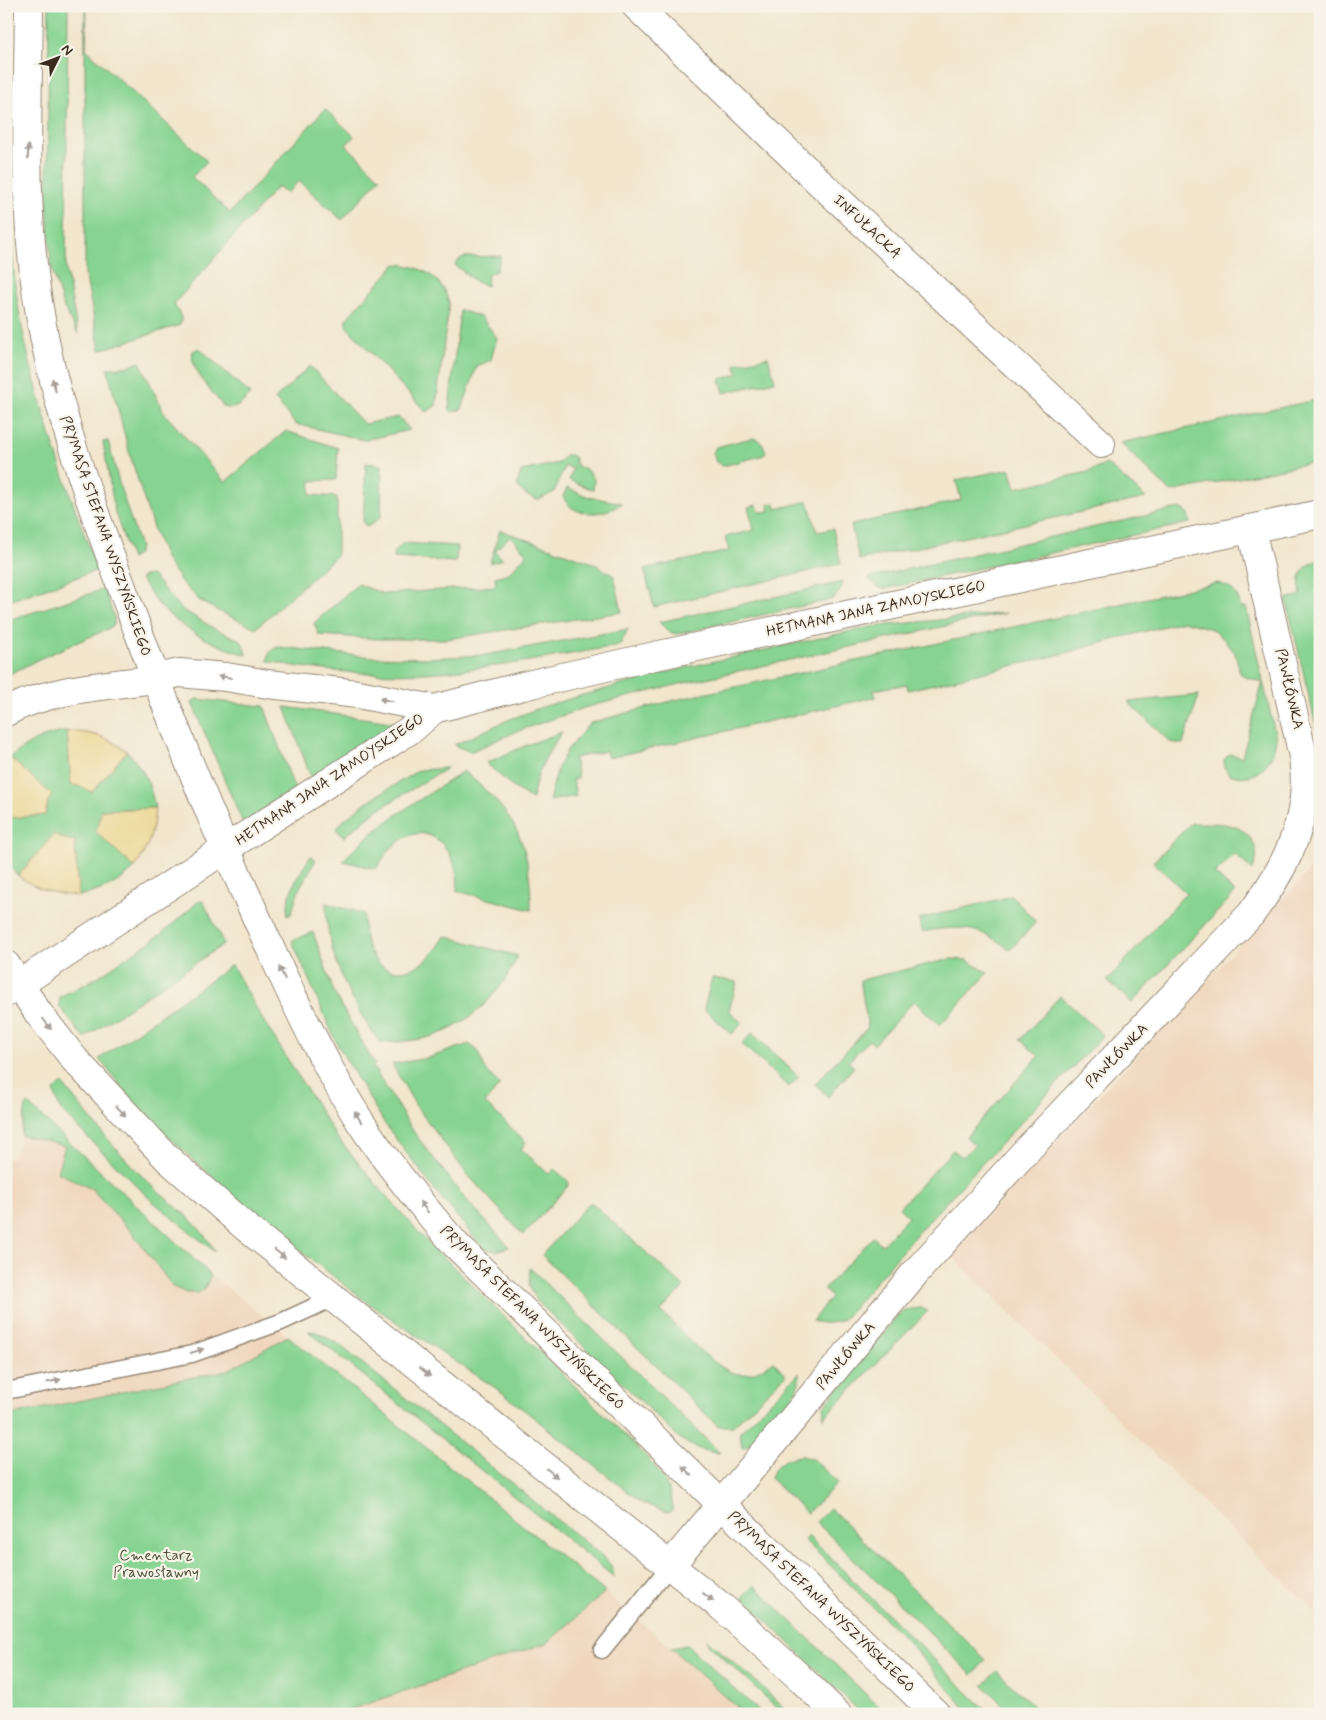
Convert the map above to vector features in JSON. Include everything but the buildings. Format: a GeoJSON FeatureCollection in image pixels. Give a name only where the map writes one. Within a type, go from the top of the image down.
{"type":"FeatureCollection","features":[{"type":"Feature","properties":{"kind":"main road","name":"PRYMASA STEFANA WYSZYŃSKIEGO"},"geometry":{"type":"LineString","coordinates":[[29,6],[27,201],[38,308],[51,374],[86,492],[155,679],[225,849],[308,1029],[356,1114],[385,1157],[456,1245],[936,1714]]}},
{"type":"Feature","properties":{"kind":"main road","name":"INFUŁACKA"},"geometry":{"type":"LineString","coordinates":[[636,6],[818,181],[1101,444]]}},
{"type":"Feature","properties":{"kind":"main road","name":"HETMANA JANA ZAMOYSKIEGO"},"geometry":{"type":"LineString","coordinates":[[6,712],[23,703],[46,696],[155,679],[179,673],[226,677],[268,684],[358,694],[434,709],[523,686],[650,657],[1320,514]]}},
{"type":"Feature","properties":{"kind":"main road","name":"PAWŁÓWKA"},"geometry":{"type":"LineString","coordinates":[[669,1567],[914,1273],[1024,1153],[1251,914],[1280,873],[1292,844],[1302,810],[1305,787],[1303,756],[1251,529]]}},
{"type":"Feature","properties":{"kind":"main road","name":"HETMANA JANA ZAMOYSKIEGO"},"geometry":{"type":"LineString","coordinates":[[10,981],[225,849],[413,728],[434,709]]}},
{"type":"Feature","properties":{"kind":"main road"},"geometry":{"type":"LineString","coordinates":[[10,981],[75,1060],[168,1159],[242,1224],[333,1298],[669,1567],[723,1608],[837,1714]]}},
{"type":"Feature","properties":{"kind":"lane"},"geometry":{"type":"LineString","coordinates":[[6,1390],[192,1354],[281,1322],[333,1298]]}},
{"type":"Feature","properties":{"kind":"lane"},"geometry":{"type":"LineString","coordinates":[[602,1650],[669,1567]]}},
{"type":"Feature","properties":{"kind":"shaded area"},"geometry":{"type":"Polygon","coordinates":[[[1320,859],[1320,1617],[951,1255],[1320,859]]]}},
{"type":"Feature","properties":{"kind":"shaded area"},"geometry":{"type":"Polygon","coordinates":[[[21,1135],[65,1146],[57,1172],[92,1189],[134,1235],[209,1283],[211,1275],[288,1336],[228,1370],[6,1416],[6,1158],[14,1157],[21,1135]]]}},
{"type":"Feature","properties":{"kind":"shaded area"},"geometry":{"type":"Polygon","coordinates":[[[605,1592],[745,1714],[337,1714],[547,1643],[605,1592]]]}},
{"type":"Feature","properties":{"kind":"green space"},"geometry":{"type":"Polygon","coordinates":[[[6,6],[11,6],[10,220],[12,255],[19,309],[30,363],[50,434],[98,570],[6,602],[6,6]]]}},
{"type":"Feature","properties":{"kind":"green space"},"geometry":{"type":"Polygon","coordinates":[[[49,6],[68,6],[66,270],[78,334],[63,306],[51,266],[47,202],[49,6]]]}},
{"type":"Feature","properties":{"kind":"green space"},"geometry":{"type":"Polygon","coordinates":[[[85,6],[87,6],[86,49],[207,161],[192,177],[230,213],[325,109],[354,136],[346,145],[380,178],[342,220],[299,181],[287,193],[278,186],[174,304],[181,317],[180,325],[100,350],[85,273],[85,6]]]}},
{"type":"Feature","properties":{"kind":"green space"},"geometry":{"type":"Polygon","coordinates":[[[501,256],[496,271],[488,274],[487,286],[476,282],[455,265],[461,258],[465,257],[501,256]]]}},
{"type":"Feature","properties":{"kind":"green space"},"geometry":{"type":"Polygon","coordinates":[[[396,264],[414,267],[430,274],[441,286],[449,303],[436,406],[426,412],[347,327],[346,319],[396,264]]]}},
{"type":"Feature","properties":{"kind":"green space"},"geometry":{"type":"Polygon","coordinates":[[[460,310],[481,317],[497,338],[491,360],[477,366],[462,409],[452,412],[449,409],[460,310]]]}},
{"type":"Feature","properties":{"kind":"green space"},"geometry":{"type":"Polygon","coordinates":[[[199,348],[250,394],[236,407],[224,407],[198,373],[192,358],[193,351],[199,348]]]}},
{"type":"Feature","properties":{"kind":"green space"},"geometry":{"type":"Polygon","coordinates":[[[768,357],[775,381],[724,393],[720,379],[738,374],[735,364],[768,357]]]}},
{"type":"Feature","properties":{"kind":"green space"},"geometry":{"type":"Polygon","coordinates":[[[140,362],[164,413],[225,482],[286,431],[338,448],[336,480],[311,481],[310,495],[337,497],[337,555],[256,628],[199,600],[182,583],[166,560],[154,531],[130,455],[107,368],[125,367],[140,362]]]}},
{"type":"Feature","properties":{"kind":"green space"},"geometry":{"type":"Polygon","coordinates":[[[310,366],[364,424],[398,417],[410,430],[365,440],[295,424],[275,399],[310,366]]]}},
{"type":"Feature","properties":{"kind":"green space"},"geometry":{"type":"Polygon","coordinates":[[[1320,399],[1320,461],[1171,492],[1120,443],[1320,399]]]}},
{"type":"Feature","properties":{"kind":"green space"},"geometry":{"type":"Polygon","coordinates":[[[752,438],[757,439],[763,445],[766,453],[764,455],[723,466],[716,462],[713,453],[716,447],[752,438]]]}},
{"type":"Feature","properties":{"kind":"green space"},"geometry":{"type":"Polygon","coordinates":[[[108,441],[121,490],[140,547],[137,555],[131,559],[115,513],[103,442],[108,441]]]}},
{"type":"Feature","properties":{"kind":"green space"},"geometry":{"type":"Polygon","coordinates":[[[566,455],[571,455],[575,458],[579,468],[585,468],[594,479],[593,490],[569,480],[573,469],[565,466],[554,492],[538,500],[528,496],[521,490],[517,484],[521,471],[559,463],[566,455]]]}},
{"type":"Feature","properties":{"kind":"green space"},"geometry":{"type":"Polygon","coordinates":[[[366,463],[382,465],[381,517],[369,526],[363,522],[366,463]]]}},
{"type":"Feature","properties":{"kind":"green space"},"geometry":{"type":"Polygon","coordinates":[[[1107,464],[1146,498],[859,560],[851,525],[961,500],[956,480],[1010,469],[1016,488],[1088,472],[1107,464]]]}},
{"type":"Feature","properties":{"kind":"green space"},"geometry":{"type":"Polygon","coordinates":[[[567,488],[589,497],[622,503],[608,511],[599,513],[581,512],[573,509],[567,503],[563,496],[567,488]]]}},
{"type":"Feature","properties":{"kind":"green space"},"geometry":{"type":"Polygon","coordinates":[[[808,501],[817,532],[833,529],[841,564],[654,607],[644,569],[729,551],[725,537],[754,530],[748,507],[757,505],[759,512],[770,511],[768,504],[775,503],[776,509],[808,501]]]}},
{"type":"Feature","properties":{"kind":"green space"},"geometry":{"type":"Polygon","coordinates":[[[1180,508],[1188,514],[1190,523],[884,589],[879,588],[868,578],[1180,508]]]}},
{"type":"Feature","properties":{"kind":"green space"},"geometry":{"type":"Polygon","coordinates":[[[500,530],[593,563],[614,576],[622,612],[447,639],[379,639],[319,635],[314,623],[358,584],[384,594],[496,586],[495,577],[509,573],[527,554],[510,536],[495,551],[503,559],[490,563],[500,530]]]}},
{"type":"Feature","properties":{"kind":"green space"},"geometry":{"type":"Polygon","coordinates":[[[403,543],[457,546],[456,562],[394,558],[393,553],[403,543]]]}},
{"type":"Feature","properties":{"kind":"green space"},"geometry":{"type":"Polygon","coordinates":[[[1316,561],[1320,561],[1320,792],[1319,739],[1286,599],[1301,595],[1301,575],[1306,568],[1316,561]]]}},
{"type":"Feature","properties":{"kind":"green space"},"geometry":{"type":"Polygon","coordinates":[[[152,575],[180,608],[215,629],[240,640],[247,655],[211,642],[168,614],[156,602],[140,579],[144,576],[152,575]]]}},
{"type":"Feature","properties":{"kind":"green space"},"geometry":{"type":"Polygon","coordinates":[[[843,582],[839,592],[830,600],[677,634],[669,632],[659,622],[843,582]]]}},
{"type":"Feature","properties":{"kind":"green space"},"geometry":{"type":"Polygon","coordinates":[[[1217,583],[1231,588],[1238,598],[1241,608],[1246,607],[1276,738],[1267,763],[1262,770],[1255,774],[1239,776],[1229,774],[1225,768],[1224,760],[1229,754],[1242,757],[1263,682],[1245,677],[1240,673],[1235,653],[1225,640],[1212,629],[1183,621],[1050,657],[908,690],[907,684],[874,690],[875,697],[608,758],[606,751],[574,758],[578,778],[573,779],[576,796],[549,801],[558,767],[568,749],[590,723],[675,700],[1217,583]]]}},
{"type":"Feature","properties":{"kind":"green space"},"geometry":{"type":"Polygon","coordinates":[[[104,589],[114,617],[114,625],[6,676],[6,621],[104,589]]]}},
{"type":"Feature","properties":{"kind":"green space"},"geometry":{"type":"Polygon","coordinates":[[[1006,613],[688,682],[587,707],[518,731],[470,752],[454,745],[508,720],[542,707],[688,667],[870,627],[1006,613]]]}},
{"type":"Feature","properties":{"kind":"green space"},"geometry":{"type":"Polygon","coordinates":[[[628,629],[621,643],[616,646],[519,663],[437,672],[364,673],[315,669],[268,661],[270,652],[279,647],[372,657],[428,658],[485,655],[628,629]]]}},
{"type":"Feature","properties":{"kind":"green space"},"geometry":{"type":"Polygon","coordinates":[[[1199,695],[1183,744],[1170,742],[1128,702],[1199,695]]]}},
{"type":"Feature","properties":{"kind":"green space"},"geometry":{"type":"Polygon","coordinates":[[[196,699],[264,706],[295,790],[245,822],[242,821],[192,703],[196,699]]]}},
{"type":"Feature","properties":{"kind":"green space"},"geometry":{"type":"Polygon","coordinates":[[[285,707],[398,723],[312,780],[285,707]]]}},
{"type":"Feature","properties":{"kind":"green space"},"geometry":{"type":"Polygon","coordinates":[[[67,731],[71,785],[79,786],[92,792],[127,751],[146,777],[155,808],[101,810],[99,825],[95,831],[135,868],[122,879],[109,886],[78,896],[75,841],[60,838],[54,834],[18,876],[6,862],[6,818],[45,815],[48,801],[52,795],[10,758],[37,740],[67,731]]]}},
{"type":"Feature","properties":{"kind":"green space"},"geometry":{"type":"Polygon","coordinates":[[[562,732],[543,763],[532,799],[514,788],[486,763],[527,745],[562,732]]]}},
{"type":"Feature","properties":{"kind":"green space"},"geometry":{"type":"Polygon","coordinates":[[[447,768],[374,812],[344,837],[336,829],[365,803],[419,770],[447,768]]]}},
{"type":"Feature","properties":{"kind":"green space"},"geometry":{"type":"Polygon","coordinates":[[[463,771],[496,801],[517,831],[528,866],[531,910],[457,891],[457,876],[448,851],[436,839],[428,835],[411,835],[401,840],[389,850],[376,869],[343,861],[356,847],[385,823],[463,771]]]}},
{"type":"Feature","properties":{"kind":"green space"},"geometry":{"type":"Polygon","coordinates":[[[1320,792],[1320,852],[1314,847],[1311,832],[1320,792]]]}},
{"type":"Feature","properties":{"kind":"green space"},"geometry":{"type":"Polygon","coordinates":[[[1191,823],[1237,827],[1250,838],[1255,847],[1255,865],[1252,870],[1235,854],[1215,874],[1235,893],[1132,1003],[1107,981],[1186,893],[1153,862],[1191,823]]]}},
{"type":"Feature","properties":{"kind":"green space"},"geometry":{"type":"Polygon","coordinates":[[[311,856],[316,860],[300,887],[291,914],[287,916],[289,896],[297,878],[311,856]]]}},
{"type":"Feature","properties":{"kind":"green space"},"geometry":{"type":"Polygon","coordinates":[[[1012,896],[1036,922],[1010,950],[989,936],[968,929],[947,928],[922,932],[919,919],[1012,896]]]}},
{"type":"Feature","properties":{"kind":"green space"},"geometry":{"type":"Polygon","coordinates":[[[203,901],[224,944],[84,1038],[59,1006],[60,997],[96,978],[160,935],[198,902],[203,901]]]}},
{"type":"Feature","properties":{"kind":"green space"},"geometry":{"type":"Polygon","coordinates":[[[326,903],[364,914],[365,936],[370,952],[379,964],[391,970],[404,971],[418,965],[432,954],[445,936],[518,956],[494,994],[473,1015],[447,1031],[427,1038],[380,1043],[350,995],[335,959],[330,941],[326,903]]]}},
{"type":"Feature","properties":{"kind":"green space"},"geometry":{"type":"Polygon","coordinates":[[[313,932],[335,995],[375,1065],[373,1067],[415,1134],[463,1196],[509,1247],[497,1251],[484,1249],[430,1184],[387,1127],[337,1044],[292,941],[313,932]]]}},
{"type":"Feature","properties":{"kind":"green space"},"geometry":{"type":"Polygon","coordinates":[[[951,959],[967,960],[988,973],[940,1025],[914,1001],[874,1045],[869,1040],[848,1062],[854,1067],[828,1097],[815,1084],[868,1027],[860,980],[951,959]]]}},
{"type":"Feature","properties":{"kind":"green space"},"geometry":{"type":"Polygon","coordinates":[[[232,965],[263,1020],[336,1136],[419,1233],[647,1457],[669,1489],[672,1511],[669,1513],[642,1503],[500,1391],[368,1303],[259,1219],[165,1134],[130,1097],[99,1059],[232,965]]]}},
{"type":"Feature","properties":{"kind":"green space"},"geometry":{"type":"Polygon","coordinates":[[[712,978],[737,982],[729,1010],[742,1023],[732,1034],[704,1009],[712,978]]]}},
{"type":"Feature","properties":{"kind":"green space"},"geometry":{"type":"Polygon","coordinates":[[[1060,996],[1103,1035],[919,1231],[844,1319],[828,1323],[812,1321],[831,1297],[824,1289],[873,1237],[882,1245],[908,1217],[899,1208],[953,1150],[962,1157],[975,1145],[966,1137],[1039,1056],[1020,1040],[1060,996]]]}},
{"type":"Feature","properties":{"kind":"green space"},"geometry":{"type":"Polygon","coordinates":[[[752,1033],[799,1077],[789,1087],[742,1044],[752,1033]]]}},
{"type":"Feature","properties":{"kind":"green space"},"geometry":{"type":"Polygon","coordinates":[[[469,1044],[477,1050],[485,1069],[500,1085],[485,1103],[526,1142],[521,1149],[549,1174],[554,1169],[569,1182],[568,1186],[523,1235],[467,1174],[416,1106],[392,1064],[428,1058],[469,1044]]]}},
{"type":"Feature","properties":{"kind":"green space"},"geometry":{"type":"Polygon","coordinates":[[[62,1083],[120,1153],[150,1184],[191,1220],[215,1252],[151,1200],[60,1110],[54,1091],[62,1083]]]}},
{"type":"Feature","properties":{"kind":"green space"},"geometry":{"type":"Polygon","coordinates":[[[28,1104],[211,1275],[204,1290],[197,1293],[187,1293],[173,1287],[134,1235],[92,1189],[57,1172],[65,1146],[21,1135],[26,1106],[28,1104]]]}},
{"type":"Feature","properties":{"kind":"green space"},"geometry":{"type":"Polygon","coordinates":[[[592,1203],[684,1287],[661,1311],[697,1348],[719,1365],[738,1374],[752,1373],[773,1361],[786,1375],[733,1426],[718,1426],[542,1255],[588,1204],[592,1203]]]}},
{"type":"Feature","properties":{"kind":"green space"},"geometry":{"type":"Polygon","coordinates":[[[530,1268],[720,1453],[698,1448],[679,1438],[538,1302],[529,1286],[530,1268]]]}},
{"type":"Feature","properties":{"kind":"green space"},"geometry":{"type":"Polygon","coordinates":[[[920,1308],[928,1311],[823,1418],[824,1407],[828,1401],[897,1316],[906,1310],[920,1308]]]}},
{"type":"Feature","properties":{"kind":"green space"},"geometry":{"type":"Polygon","coordinates":[[[308,1331],[316,1332],[337,1343],[601,1555],[611,1565],[614,1577],[308,1331]]]}},
{"type":"Feature","properties":{"kind":"green space","name":"Cmentarz Prawosławny"},"geometry":{"type":"Polygon","coordinates":[[[288,1336],[605,1592],[547,1643],[337,1714],[6,1714],[6,1416],[228,1370],[288,1336]]]}},
{"type":"Feature","properties":{"kind":"green space"},"geometry":{"type":"Polygon","coordinates":[[[799,1373],[799,1383],[794,1395],[755,1441],[742,1448],[740,1432],[799,1373]]]}},
{"type":"Feature","properties":{"kind":"green space"},"geometry":{"type":"Polygon","coordinates":[[[803,1456],[814,1460],[838,1483],[807,1513],[770,1478],[783,1461],[803,1456]]]}},
{"type":"Feature","properties":{"kind":"green space"},"geometry":{"type":"Polygon","coordinates":[[[830,1508],[986,1660],[972,1675],[816,1522],[830,1508]]]}},
{"type":"Feature","properties":{"kind":"green space"},"geometry":{"type":"Polygon","coordinates":[[[808,1536],[990,1714],[970,1714],[906,1639],[804,1540],[808,1536]]]}},
{"type":"Feature","properties":{"kind":"green space"},"geometry":{"type":"Polygon","coordinates":[[[754,1585],[886,1714],[862,1714],[742,1597],[754,1585]]]}},
{"type":"Feature","properties":{"kind":"green space"},"geometry":{"type":"Polygon","coordinates":[[[706,1639],[759,1684],[790,1714],[784,1714],[708,1644],[706,1639]]]}},
{"type":"Feature","properties":{"kind":"green space"},"geometry":{"type":"Polygon","coordinates":[[[687,1645],[762,1714],[745,1714],[671,1648],[687,1645]]]}},
{"type":"Feature","properties":{"kind":"green space"},"geometry":{"type":"Polygon","coordinates":[[[997,1671],[1041,1714],[1012,1714],[983,1685],[997,1671]]]}},
{"type":"Feature","properties":{"kind":"sand"},"geometry":{"type":"Polygon","coordinates":[[[67,731],[99,736],[127,751],[92,792],[79,786],[71,785],[67,731]]]}},
{"type":"Feature","properties":{"kind":"sand"},"geometry":{"type":"Polygon","coordinates":[[[10,758],[52,795],[48,801],[45,815],[6,818],[6,765],[10,758]]]}},
{"type":"Feature","properties":{"kind":"sand"},"geometry":{"type":"Polygon","coordinates":[[[155,808],[150,839],[135,868],[95,831],[99,824],[101,810],[155,808]]]}},
{"type":"Feature","properties":{"kind":"sand"},"geometry":{"type":"Polygon","coordinates":[[[54,834],[60,838],[75,841],[78,896],[46,891],[18,876],[54,834]]]}}]}
